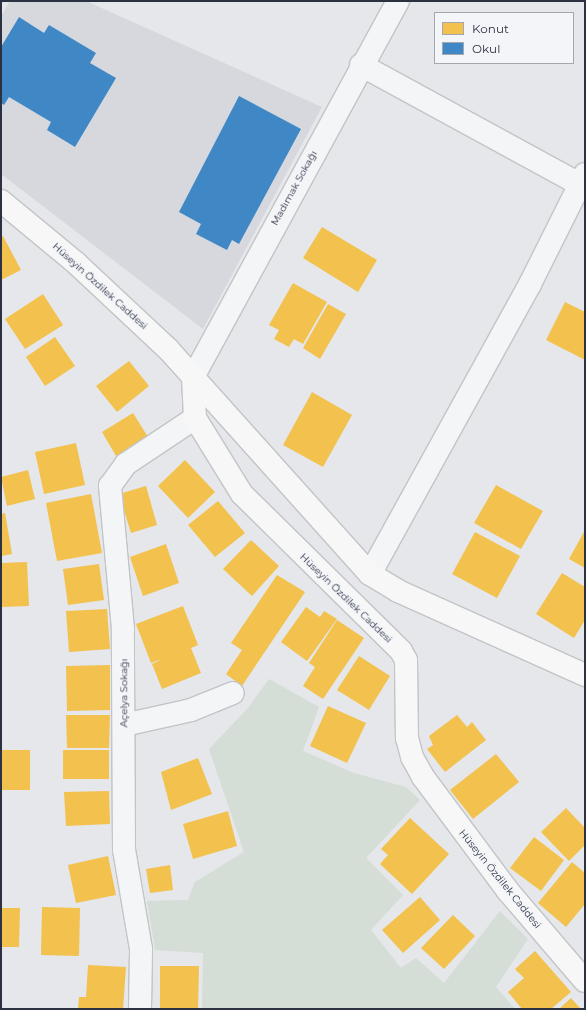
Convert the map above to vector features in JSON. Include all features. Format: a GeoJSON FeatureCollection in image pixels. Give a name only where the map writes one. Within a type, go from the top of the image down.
{"type":"FeatureCollection","features":[{"type":"Feature","properties":{"kind":"street","name":"Madımak Sokağı"},"geometry":{"type":"LineString","coordinates":[[194,377],[361,65],[398,1]]}},
{"type":"Feature","properties":{"kind":"street"},"geometry":{"type":"LineString","coordinates":[[361,65],[582,179],[530,284],[370,574]]}},
{"type":"Feature","properties":{"kind":"street","name":"Hüseyin Özdilek Caddesi"},"geometry":{"type":"LineString","coordinates":[[1,201],[132,314],[194,377],[370,574],[398,591],[584,672]]}},
{"type":"Feature","properties":{"kind":"street","name":"Hüseyin Özdilek Caddesi"},"geometry":{"type":"LineString","coordinates":[[194,377],[195,418],[207,442],[247,499],[401,651],[406,660],[407,738],[419,771],[476,852],[585,981]]}},
{"type":"Feature","properties":{"kind":"street","name":"Açelya Sokağı"},"geometry":{"type":"LineString","coordinates":[[140,1009],[141,949],[124,850],[123,629],[110,486],[126,464],[195,418]]}},
{"type":"Feature","properties":{"kind":"street"},"geometry":{"type":"LineString","coordinates":[[124,725],[191,710],[233,693]]}},
{"type":"Feature","properties":{"kind":"shaded area"},"geometry":{"type":"Polygon","coordinates":[[[10,1],[86,1],[322,107],[203,329],[1,174],[1,16],[10,1]]]}},
{"type":"Feature","properties":{"kind":"shaded area"},"geometry":{"type":"Polygon","coordinates":[[[269,679],[319,707],[303,751],[354,773],[406,787],[420,800],[366,858],[403,895],[371,930],[401,968],[416,958],[444,983],[500,911],[528,939],[496,987],[515,1009],[202,1009],[203,953],[155,950],[147,901],[188,900],[195,882],[244,852],[209,749],[248,708],[269,679]]]}},
{"type":"Feature","properties":{"kind":"building: Konut"},"geometry":{"type":"Polygon","coordinates":[[[322,227],[377,260],[358,292],[303,258],[322,227]]]}},
{"type":"Feature","properties":{"kind":"building: Konut"},"geometry":{"type":"Polygon","coordinates":[[[3,236],[21,270],[1,280],[1,237],[3,236]]]}},
{"type":"Feature","properties":{"kind":"building: Konut"},"geometry":{"type":"Polygon","coordinates":[[[293,283],[327,302],[303,344],[294,339],[289,347],[274,339],[279,330],[269,325],[293,283]]]}},
{"type":"Feature","properties":{"kind":"building: Konut"},"geometry":{"type":"Polygon","coordinates":[[[43,294],[63,325],[25,349],[5,319],[43,294]]]}},
{"type":"Feature","properties":{"kind":"building: Konut"},"geometry":{"type":"Polygon","coordinates":[[[565,302],[585,312],[585,360],[546,340],[565,302]]]}},
{"type":"Feature","properties":{"kind":"building: Konut"},"geometry":{"type":"Polygon","coordinates":[[[328,304],[346,314],[320,359],[303,348],[328,304]]]}},
{"type":"Feature","properties":{"kind":"building: Konut"},"geometry":{"type":"Polygon","coordinates":[[[55,337],[75,366],[45,386],[26,357],[55,337]]]}},
{"type":"Feature","properties":{"kind":"building: Konut"},"geometry":{"type":"Polygon","coordinates":[[[129,361],[149,386],[117,412],[96,386],[129,361]]]}},
{"type":"Feature","properties":{"kind":"building: Konut"},"geometry":{"type":"Polygon","coordinates":[[[312,392],[352,415],[323,467],[283,445],[312,392]]]}},
{"type":"Feature","properties":{"kind":"building: Konut"},"geometry":{"type":"Polygon","coordinates":[[[133,413],[148,437],[116,456],[102,432],[133,413]]]}},
{"type":"Feature","properties":{"kind":"building: Konut"},"geometry":{"type":"Polygon","coordinates":[[[76,443],[85,485],[44,494],[35,452],[76,443]]]}},
{"type":"Feature","properties":{"kind":"building: Konut"},"geometry":{"type":"Polygon","coordinates":[[[185,460],[215,492],[188,518],[158,486],[185,460]]]}},
{"type":"Feature","properties":{"kind":"building: Konut"},"geometry":{"type":"Polygon","coordinates":[[[28,470],[35,499],[7,506],[1,477],[28,470]]]}},
{"type":"Feature","properties":{"kind":"building: Konut"},"geometry":{"type":"Polygon","coordinates":[[[496,485],[543,511],[521,549],[474,523],[496,485]]]}},
{"type":"Feature","properties":{"kind":"building: Konut"},"geometry":{"type":"Polygon","coordinates":[[[146,486],[157,525],[131,533],[119,494],[146,486]]]}},
{"type":"Feature","properties":{"kind":"building: Konut"},"geometry":{"type":"Polygon","coordinates":[[[91,494],[102,553],[57,561],[46,503],[91,494]]]}},
{"type":"Feature","properties":{"kind":"building: Konut"},"geometry":{"type":"Polygon","coordinates":[[[218,501],[245,533],[215,557],[188,525],[218,501]]]}},
{"type":"Feature","properties":{"kind":"building: Konut"},"geometry":{"type":"Polygon","coordinates":[[[5,513],[12,554],[1,556],[1,514],[5,513]]]}},
{"type":"Feature","properties":{"kind":"building: Konut"},"geometry":{"type":"Polygon","coordinates":[[[585,530],[585,568],[569,559],[585,530]]]}},
{"type":"Feature","properties":{"kind":"building: Konut"},"geometry":{"type":"Polygon","coordinates":[[[475,532],[520,556],[497,598],[452,574],[475,532]]]}},
{"type":"Feature","properties":{"kind":"building: Konut"},"geometry":{"type":"Polygon","coordinates":[[[251,540],[279,566],[252,596],[223,569],[251,540]]]}},
{"type":"Feature","properties":{"kind":"building: Konut"},"geometry":{"type":"Polygon","coordinates":[[[166,544],[179,583],[143,596],[130,557],[166,544]]]}},
{"type":"Feature","properties":{"kind":"building: Konut"},"geometry":{"type":"Polygon","coordinates":[[[27,562],[29,606],[1,607],[1,563],[27,562]]]}},
{"type":"Feature","properties":{"kind":"building: Konut"},"geometry":{"type":"Polygon","coordinates":[[[99,564],[104,600],[68,605],[63,569],[99,564]]]}},
{"type":"Feature","properties":{"kind":"building: Konut"},"geometry":{"type":"Polygon","coordinates":[[[562,573],[585,587],[585,620],[574,638],[536,614],[562,573]]]}},
{"type":"Feature","properties":{"kind":"building: Konut"},"geometry":{"type":"Polygon","coordinates":[[[277,575],[305,592],[242,686],[226,674],[242,650],[231,643],[277,575]]]}},
{"type":"Feature","properties":{"kind":"building: Konut"},"geometry":{"type":"Polygon","coordinates":[[[183,606],[198,645],[191,648],[201,673],[162,689],[152,664],[162,659],[151,663],[136,624],[183,606]]]}},
{"type":"Feature","properties":{"kind":"building: Konut"},"geometry":{"type":"Polygon","coordinates":[[[306,607],[320,617],[324,611],[337,619],[307,661],[281,642],[306,607]]]}},
{"type":"Feature","properties":{"kind":"building: Konut"},"geometry":{"type":"Polygon","coordinates":[[[107,609],[110,649],[69,652],[66,611],[107,609]]]}},
{"type":"Feature","properties":{"kind":"building: Konut"},"geometry":{"type":"Polygon","coordinates":[[[337,620],[364,638],[323,699],[303,686],[315,667],[309,663],[337,620]]]}},
{"type":"Feature","properties":{"kind":"building: Konut"},"geometry":{"type":"Polygon","coordinates":[[[359,656],[390,676],[369,710],[337,690],[359,656]]]}},
{"type":"Feature","properties":{"kind":"building: Konut"},"geometry":{"type":"Polygon","coordinates":[[[110,665],[110,710],[67,711],[66,666],[110,665]]]}},
{"type":"Feature","properties":{"kind":"building: Konut"},"geometry":{"type":"Polygon","coordinates":[[[328,706],[366,723],[347,763],[310,746],[328,706]]]}},
{"type":"Feature","properties":{"kind":"building: Konut"},"geometry":{"type":"Polygon","coordinates":[[[66,715],[110,715],[109,748],[67,748],[66,715]]]}},
{"type":"Feature","properties":{"kind":"building: Konut"},"geometry":{"type":"Polygon","coordinates":[[[457,715],[467,727],[472,722],[486,740],[445,772],[427,749],[433,745],[429,736],[457,715]]]}},
{"type":"Feature","properties":{"kind":"building: Konut"},"geometry":{"type":"Polygon","coordinates":[[[1,750],[30,750],[30,790],[1,790],[1,750]]]}},
{"type":"Feature","properties":{"kind":"building: Konut"},"geometry":{"type":"Polygon","coordinates":[[[63,750],[109,750],[109,779],[63,779],[63,750]]]}},
{"type":"Feature","properties":{"kind":"building: Konut"},"geometry":{"type":"Polygon","coordinates":[[[496,754],[519,782],[473,819],[450,790],[496,754]]]}},
{"type":"Feature","properties":{"kind":"building: Konut"},"geometry":{"type":"Polygon","coordinates":[[[198,758],[212,794],[171,810],[161,772],[198,758]]]}},
{"type":"Feature","properties":{"kind":"building: Konut"},"geometry":{"type":"Polygon","coordinates":[[[109,791],[110,824],[66,826],[64,792],[109,791]]]}},
{"type":"Feature","properties":{"kind":"building: Konut"},"geometry":{"type":"Polygon","coordinates":[[[566,808],[585,828],[585,845],[569,861],[541,832],[566,808]]]}},
{"type":"Feature","properties":{"kind":"building: Konut"},"geometry":{"type":"Polygon","coordinates":[[[228,811],[237,846],[193,859],[183,824],[228,811]]]}},
{"type":"Feature","properties":{"kind":"building: Konut"},"geometry":{"type":"Polygon","coordinates":[[[410,818],[449,854],[412,894],[380,864],[388,855],[381,849],[410,818]]]}},
{"type":"Feature","properties":{"kind":"building: Konut"},"geometry":{"type":"Polygon","coordinates":[[[534,837],[564,860],[541,891],[510,868],[534,837]]]}},
{"type":"Feature","properties":{"kind":"building: Konut"},"geometry":{"type":"Polygon","coordinates":[[[108,856],[116,895],[76,903],[68,865],[108,856]]]}},
{"type":"Feature","properties":{"kind":"building: Konut"},"geometry":{"type":"Polygon","coordinates":[[[572,862],[585,873],[585,904],[566,927],[538,903],[572,862]]]}},
{"type":"Feature","properties":{"kind":"building: Konut"},"geometry":{"type":"Polygon","coordinates":[[[170,865],[173,890],[150,893],[146,869],[170,865]]]}},
{"type":"Feature","properties":{"kind":"building: Konut"},"geometry":{"type":"Polygon","coordinates":[[[420,897],[440,920],[403,953],[382,930],[420,897]]]}},
{"type":"Feature","properties":{"kind":"building: Konut"},"geometry":{"type":"Polygon","coordinates":[[[42,907],[80,908],[79,956],[41,955],[42,907]]]}},
{"type":"Feature","properties":{"kind":"building: Konut"},"geometry":{"type":"Polygon","coordinates":[[[1,908],[20,908],[19,947],[1,947],[1,908]]]}},
{"type":"Feature","properties":{"kind":"building: Konut"},"geometry":{"type":"Polygon","coordinates":[[[453,915],[475,936],[444,969],[421,948],[453,915]]]}},
{"type":"Feature","properties":{"kind":"building: Konut"},"geometry":{"type":"Polygon","coordinates":[[[535,951],[571,992],[551,1009],[522,1009],[508,992],[524,978],[515,969],[535,951]]]}},
{"type":"Feature","properties":{"kind":"building: Konut"},"geometry":{"type":"Polygon","coordinates":[[[88,965],[126,967],[123,1009],[78,1009],[79,997],[86,997],[88,965]]]}},
{"type":"Feature","properties":{"kind":"building: Konut"},"geometry":{"type":"Polygon","coordinates":[[[160,966],[199,966],[198,1009],[160,1009],[160,966]]]}},
{"type":"Feature","properties":{"kind":"building: Konut"},"geometry":{"type":"Polygon","coordinates":[[[571,998],[581,1009],[559,1009],[571,998]]]}},
{"type":"Feature","properties":{"kind":"building: Okul"},"geometry":{"type":"Polygon","coordinates":[[[19,17],[44,33],[49,25],[96,53],[90,63],[116,78],[75,147],[47,130],[51,122],[9,97],[4,105],[1,103],[1,47],[19,17]]]}},
{"type":"Feature","properties":{"kind":"building: Okul"},"geometry":{"type":"Polygon","coordinates":[[[239,96],[301,129],[239,244],[232,240],[227,250],[196,234],[201,224],[179,212],[239,96]]]}}]}
